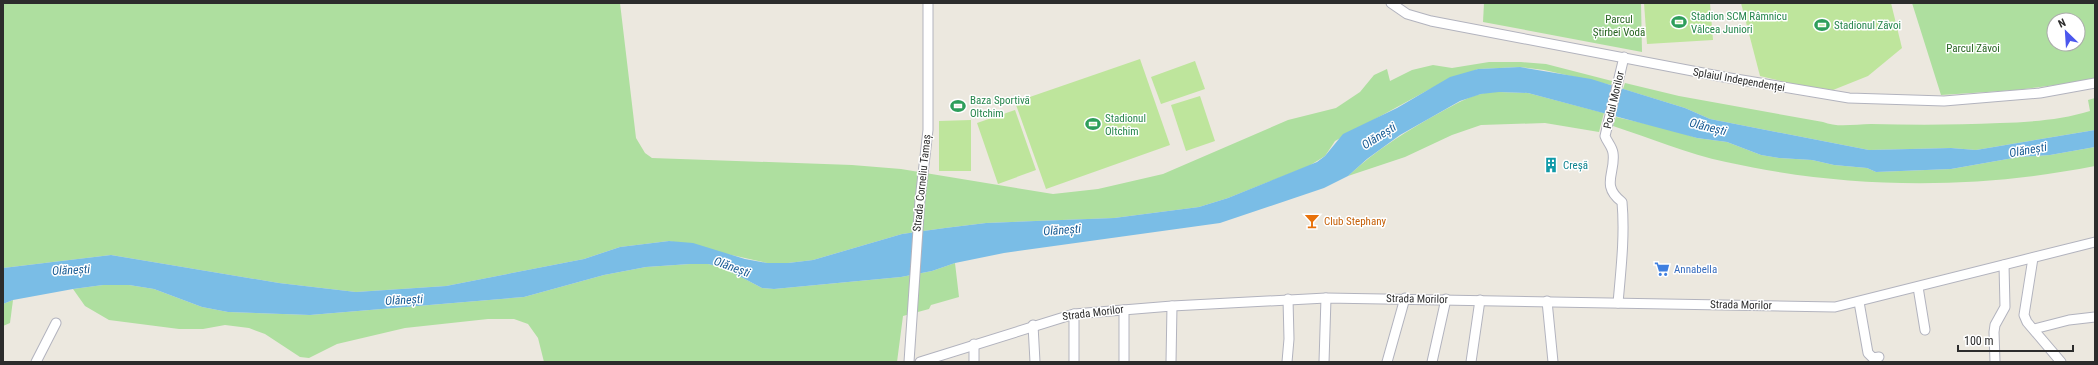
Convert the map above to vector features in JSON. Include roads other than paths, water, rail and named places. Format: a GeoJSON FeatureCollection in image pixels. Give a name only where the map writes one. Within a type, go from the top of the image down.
{"type":"FeatureCollection","features":[{"type":"Feature","properties":{"kind":"street","name":"Strada Corneliu Tamaș"},"geometry":{"type":"LineString","coordinates":[[909,362],[912,298],[920,200],[928,130],[928,3]]}},
{"type":"Feature","properties":{"kind":"street","name":"Splaiul Independenței"},"geometry":{"type":"LineString","coordinates":[[1391,3],[1407,14],[1431,21],[1790,89],[1849,98],[1900,101],[1944,101],[2005,97],[2095,84]]}},
{"type":"Feature","properties":{"kind":"street","name":"Podul Morilor"},"geometry":{"type":"LineString","coordinates":[[1618,303],[1623,244],[1623,214],[1622,202],[1615,196],[1610,187],[1614,154],[1612,147],[1607,142],[1605,136],[1624,58]]}},
{"type":"Feature","properties":{"kind":"street","name":"Strada Morilor"},"geometry":{"type":"LineString","coordinates":[[920,362],[936,359],[974,344],[1074,314],[1288,299],[1405,298],[1835,307],[2095,242]]}},
{"type":"Feature","properties":{"kind":"street"},"geometry":{"type":"LineString","coordinates":[[2033,258],[2024,311],[2027,322],[2061,362]]}},
{"type":"Feature","properties":{"kind":"street"},"geometry":{"type":"LineString","coordinates":[[1995,362],[1995,325],[2005,307],[2004,265]]}},
{"type":"Feature","properties":{"kind":"street"},"geometry":{"type":"LineString","coordinates":[[1918,287],[1925,330]]}},
{"type":"Feature","properties":{"kind":"street"},"geometry":{"type":"LineString","coordinates":[[1324,362],[1326,298]]}},
{"type":"Feature","properties":{"kind":"street"},"geometry":{"type":"LineString","coordinates":[[1387,362],[1405,298]]}},
{"type":"Feature","properties":{"kind":"street"},"geometry":{"type":"LineString","coordinates":[[1287,362],[1289,339],[1288,299]]}},
{"type":"Feature","properties":{"kind":"street"},"geometry":{"type":"LineString","coordinates":[[1432,362],[1446,299]]}},
{"type":"Feature","properties":{"kind":"street"},"geometry":{"type":"LineString","coordinates":[[1471,362],[1480,300]]}},
{"type":"Feature","properties":{"kind":"street"},"geometry":{"type":"LineString","coordinates":[[1547,301],[1553,362]]}},
{"type":"Feature","properties":{"kind":"street"},"geometry":{"type":"LineString","coordinates":[[1859,302],[1868,353],[1873,358],[1879,357]]}},
{"type":"Feature","properties":{"kind":"street"},"geometry":{"type":"LineString","coordinates":[[1171,362],[1172,306]]}},
{"type":"Feature","properties":{"kind":"street"},"geometry":{"type":"LineString","coordinates":[[1124,310],[1124,362]]}},
{"type":"Feature","properties":{"kind":"street"},"geometry":{"type":"LineString","coordinates":[[1074,314],[1074,362]]}},
{"type":"Feature","properties":{"kind":"street"},"geometry":{"type":"LineString","coordinates":[[2034,329],[2069,320],[2095,317]]}},
{"type":"Feature","properties":{"kind":"street"},"geometry":{"type":"LineString","coordinates":[[36,362],[56,323]]}},
{"type":"Feature","properties":{"kind":"street"},"geometry":{"type":"LineString","coordinates":[[1033,326],[1035,362]]}},
{"type":"Feature","properties":{"kind":"street"},"geometry":{"type":"LineString","coordinates":[[974,344],[974,362]]}},
{"type":"Feature","properties":{"kind":"water","name":"Olănești"},"geometry":{"type":"Polygon","coordinates":[[[1520,67],[1591,79],[1685,108],[1710,119],[1869,150],[1951,148],[1976,150],[2095,130],[2095,147],[2050,155],[2019,157],[1951,169],[1876,172],[1867,168],[1834,165],[1812,160],[1779,158],[1761,155],[1727,142],[1697,138],[1528,93],[1499,92],[1481,94],[1460,101],[1400,135],[1367,159],[1348,176],[1324,188],[1220,223],[1004,253],[955,263],[932,271],[901,277],[774,289],[762,288],[722,267],[708,264],[690,264],[646,267],[604,275],[524,297],[310,315],[228,312],[202,307],[154,289],[129,285],[103,285],[73,289],[13,300],[3,304],[3,268],[111,255],[279,283],[356,292],[446,286],[584,259],[620,247],[669,241],[693,243],[745,259],[767,263],[788,263],[813,260],[902,234],[945,228],[986,223],[1114,218],[1199,207],[1228,198],[1317,162],[1325,156],[1343,134],[1397,108],[1450,77],[1478,69],[1520,67]]]}},
{"type":"Feature","properties":{"kind":"place","name":"Stadion SCM Râmnicu Vâlcea Juniori"},"geometry":{"type":"Point","coordinates":[1679,22]}},
{"type":"Feature","properties":{"kind":"place","name":"Stadionul Zăvoi"},"geometry":{"type":"Point","coordinates":[1822,25]}},
{"type":"Feature","properties":{"kind":"place","name":"Baza Sportivă Oltchim"},"geometry":{"type":"Point","coordinates":[958,106]}},
{"type":"Feature","properties":{"kind":"place","name":"Stadionul Oltchim"},"geometry":{"type":"Point","coordinates":[1093,124]}},
{"type":"Feature","properties":{"kind":"place","name":"Creșă"},"geometry":{"type":"Point","coordinates":[1551,165]}},
{"type":"Feature","properties":{"kind":"place","name":"Club Stephany"},"geometry":{"type":"Point","coordinates":[1312,221]}},
{"type":"Feature","properties":{"kind":"place","name":"Annabella"},"geometry":{"type":"Point","coordinates":[1662,269]}},
{"type":"Feature","properties":{"kind":"park label","name":"Parcul Știrbei Vodă"},"geometry":{"type":"Point","coordinates":[1619,25]}},
{"type":"Feature","properties":{"kind":"park label","name":"Parcul Zăvoi"},"geometry":{"type":"Point","coordinates":[1973,48]}}]}
